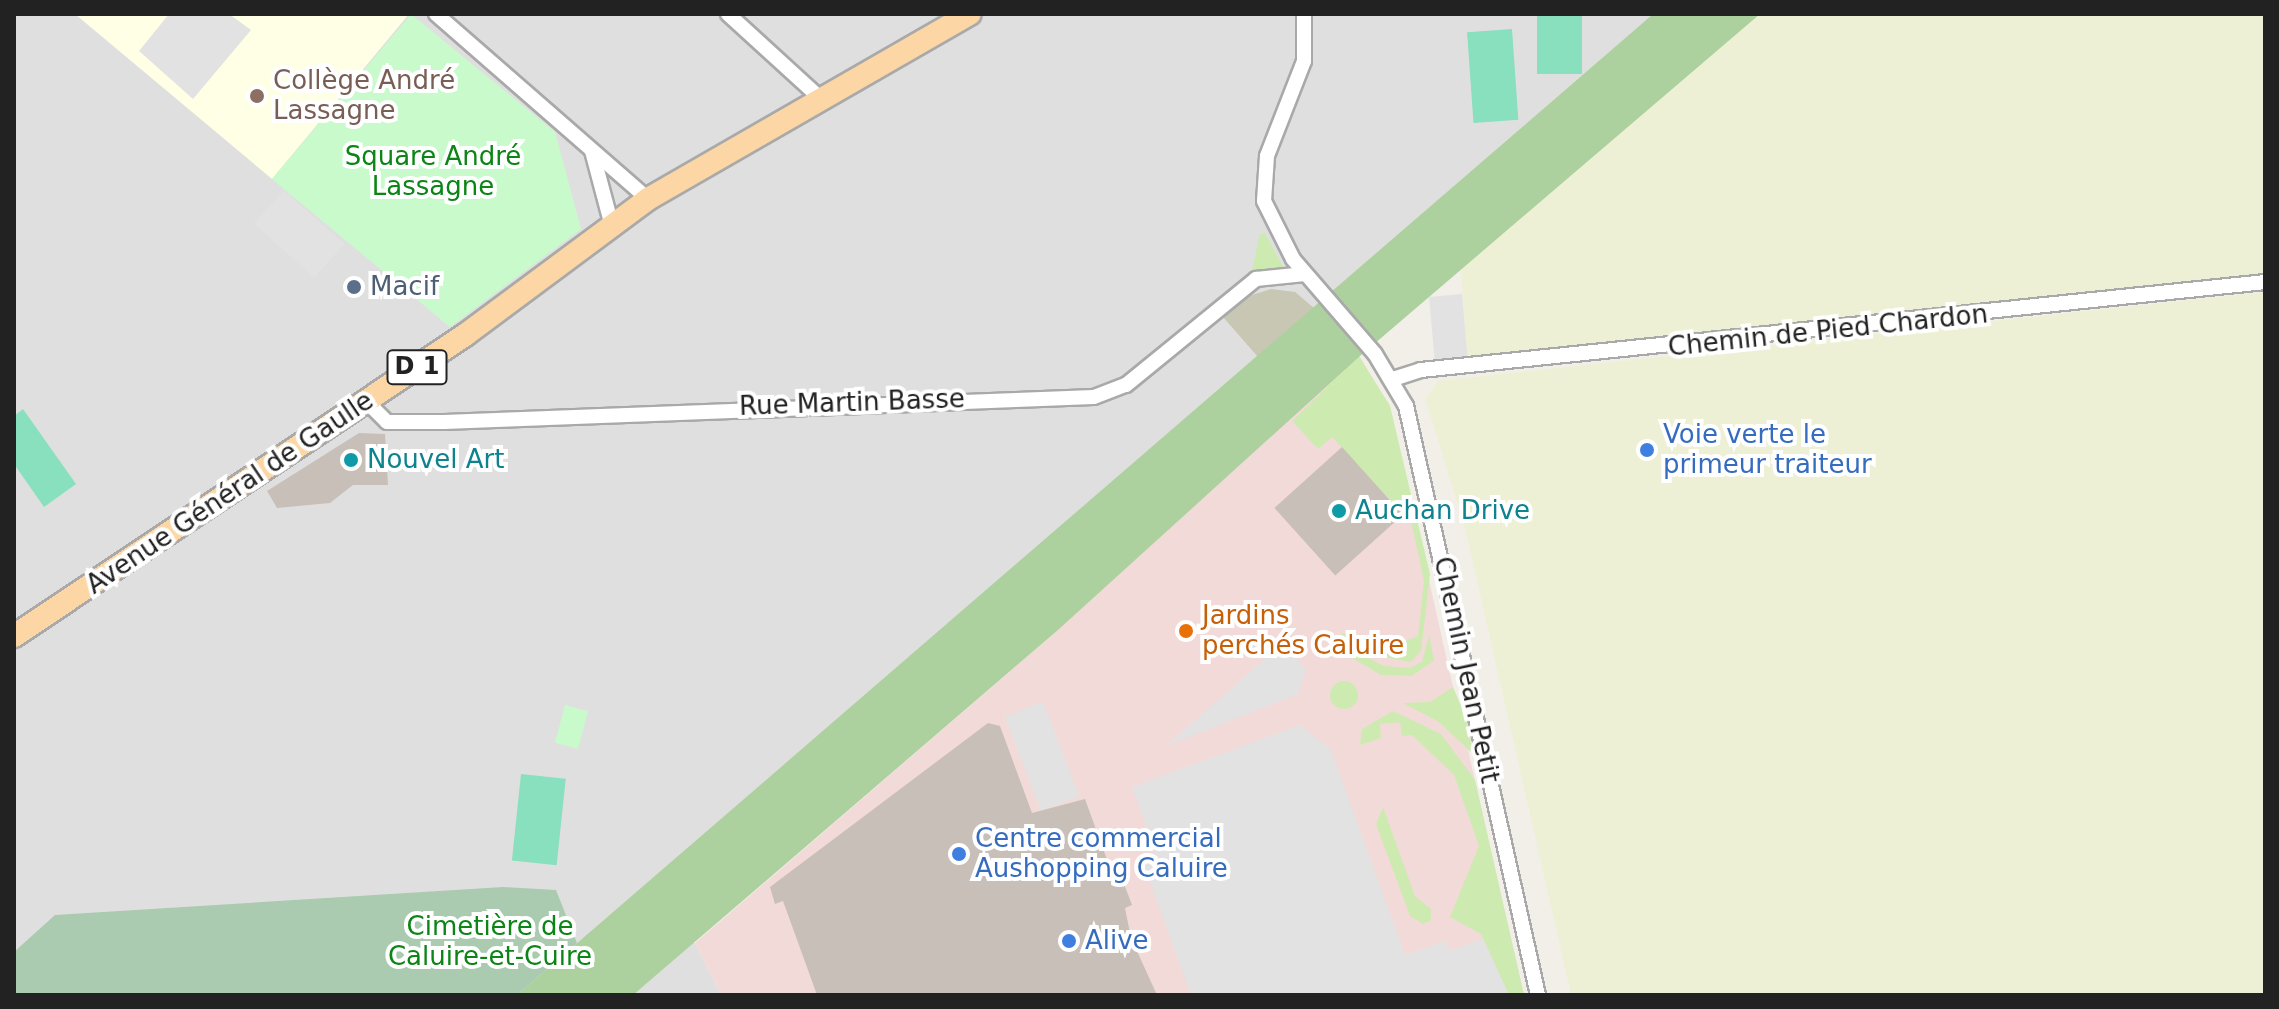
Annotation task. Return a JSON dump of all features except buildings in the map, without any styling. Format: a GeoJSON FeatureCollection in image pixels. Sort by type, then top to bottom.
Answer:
{"type":"FeatureCollection","features":[{"type":"Feature","properties":{"kind":"main road","name":"Avenue Général de Gaulle"},"geometry":{"type":"LineString","coordinates":[[14,636],[367,402],[648,199],[970,14]]}},
{"type":"Feature","properties":{"kind":"street"},"geometry":{"type":"LineString","coordinates":[[436,14],[648,199]]}},
{"type":"Feature","properties":{"kind":"street"},"geometry":{"type":"LineString","coordinates":[[728,14],[821,99]]}},
{"type":"Feature","properties":{"kind":"street","name":"Chemin Jean Petit"},"geometry":{"type":"LineString","coordinates":[[1304,14],[1304,61],[1267,156],[1263,189],[1276,232],[1305,274],[1375,354],[1393,379],[1406,406],[1538,995]]}},
{"type":"Feature","properties":{"kind":"street"},"geometry":{"type":"LineString","coordinates":[[592,151],[612,226]]}},
{"type":"Feature","properties":{"kind":"street","name":"Rue Martin Basse"},"geometry":{"type":"LineString","coordinates":[[367,402],[387,422],[444,422],[1094,397],[1126,385],[1256,279],[1305,274]]}},
{"type":"Feature","properties":{"kind":"street","name":"Chemin de Pied Chardon"},"geometry":{"type":"LineString","coordinates":[[1393,379],[1421,370],[2265,282]]}},
{"type":"Feature","properties":{"kind":"shaded area"},"geometry":{"type":"Polygon","coordinates":[[[14,14],[1653,14],[579,943],[695,943],[721,995],[14,995],[14,14]]]}},
{"type":"Feature","properties":{"kind":"shaded area","name":"Collège André Lassagne"},"geometry":{"type":"Polygon","coordinates":[[[75,14],[409,14],[272,179],[75,14]]]}},
{"type":"Feature","properties":{"kind":"shaded area"},"geometry":{"type":"Polygon","coordinates":[[[169,14],[229,14],[251,30],[193,99],[139,51],[169,14]]]}},
{"type":"Feature","properties":{"kind":"shaded area"},"geometry":{"type":"Polygon","coordinates":[[[1750,14],[2265,14],[2265,276],[1664,343],[1467,357],[1461,269],[1750,14]]]}},
{"type":"Feature","properties":{"kind":"shaded area"},"geometry":{"type":"Polygon","coordinates":[[[284,190],[344,244],[314,278],[254,223],[284,190]]]}},
{"type":"Feature","properties":{"kind":"shaded area"},"geometry":{"type":"Polygon","coordinates":[[[1271,289],[1295,292],[1314,308],[1258,357],[1223,317],[1252,295],[1271,289]]]}},
{"type":"Feature","properties":{"kind":"shaded area"},"geometry":{"type":"Polygon","coordinates":[[[2265,292],[2265,995],[1571,995],[1464,524],[1425,399],[1438,381],[2265,292]]]}},
{"type":"Feature","properties":{"kind":"shaded area"},"geometry":{"type":"Polygon","coordinates":[[[1462,294],[1467,357],[1435,360],[1429,297],[1462,294]]]}},
{"type":"Feature","properties":{"kind":"shaded area"},"geometry":{"type":"Polygon","coordinates":[[[1359,356],[1390,406],[1453,687],[1471,737],[1474,753],[1468,750],[1524,995],[721,995],[695,943],[1058,630],[1359,356]]]}},
{"type":"Feature","properties":{"kind":"shaded area"},"geometry":{"type":"Polygon","coordinates":[[[1283,643],[1306,669],[1298,694],[1166,746],[1283,643]]]}},
{"type":"Feature","properties":{"kind":"shaded area"},"geometry":{"type":"Polygon","coordinates":[[[1043,702],[1079,796],[1041,811],[1005,717],[1043,702]]]}},
{"type":"Feature","properties":{"kind":"shaded area"},"geometry":{"type":"Polygon","coordinates":[[[1300,725],[1331,750],[1405,955],[1446,941],[1450,951],[1483,939],[1509,995],[1191,995],[1141,857],[1156,852],[1132,787],[1300,725]]]}},
{"type":"Feature","properties":{"kind":"green space","name":"Square André Lassagne"},"geometry":{"type":"Polygon","coordinates":[[[411,14],[555,132],[581,229],[450,327],[272,179],[411,14]]]}},
{"type":"Feature","properties":{"kind":"green space"},"geometry":{"type":"Polygon","coordinates":[[[1537,14],[1582,14],[1582,74],[1537,74],[1537,14]]]}},
{"type":"Feature","properties":{"kind":"green space"},"geometry":{"type":"Polygon","coordinates":[[[1653,14],[1760,14],[1360,356],[1058,630],[633,995],[517,995],[1653,14]]]}},
{"type":"Feature","properties":{"kind":"green space"},"geometry":{"type":"Polygon","coordinates":[[[1512,29],[1518,120],[1473,123],[1467,32],[1512,29]]]}},
{"type":"Feature","properties":{"kind":"green space"},"geometry":{"type":"Polygon","coordinates":[[[1265,233],[1283,267],[1251,274],[1260,234],[1265,233]]]}},
{"type":"Feature","properties":{"kind":"green space"},"geometry":{"type":"Polygon","coordinates":[[[1359,356],[1390,406],[1430,574],[1421,651],[1411,662],[1371,655],[1340,634],[1354,633],[1377,652],[1418,636],[1424,581],[1409,511],[1403,514],[1332,437],[1318,449],[1292,421],[1359,356]]]}},
{"type":"Feature","properties":{"kind":"green space"},"geometry":{"type":"Polygon","coordinates":[[[23,409],[76,484],[44,507],[14,464],[14,416],[23,409]]]}},
{"type":"Feature","properties":{"kind":"green space"},"geometry":{"type":"Polygon","coordinates":[[[1429,635],[1434,661],[1411,676],[1381,675],[1337,649],[1345,646],[1384,666],[1409,668],[1422,662],[1429,635]]]}},
{"type":"Feature","properties":{"kind":"green space"},"geometry":{"type":"Polygon","coordinates":[[[1344,681],[1354,685],[1358,695],[1354,705],[1344,709],[1334,705],[1330,695],[1334,685],[1344,681]]]}},
{"type":"Feature","properties":{"kind":"green space"},"geometry":{"type":"Polygon","coordinates":[[[1453,687],[1467,720],[1473,754],[1439,722],[1403,703],[1430,702],[1453,687]]]}},
{"type":"Feature","properties":{"kind":"green space"},"geometry":{"type":"Polygon","coordinates":[[[565,705],[588,711],[578,749],[555,743],[565,705]]]}},
{"type":"Feature","properties":{"kind":"green space"},"geometry":{"type":"Polygon","coordinates":[[[1393,711],[1441,734],[1475,780],[1524,995],[1509,995],[1481,934],[1450,917],[1479,846],[1454,775],[1412,735],[1402,736],[1400,722],[1380,724],[1381,738],[1360,745],[1362,729],[1393,711]]]}},
{"type":"Feature","properties":{"kind":"green space"},"geometry":{"type":"Polygon","coordinates":[[[521,774],[566,779],[557,865],[512,861],[521,774]]]}},
{"type":"Feature","properties":{"kind":"green space"},"geometry":{"type":"Polygon","coordinates":[[[1383,807],[1415,896],[1431,909],[1431,920],[1423,924],[1410,916],[1376,824],[1383,807]]]}},
{"type":"Feature","properties":{"kind":"green space","name":"Cimetière de Caluire-et-Cuire"},"geometry":{"type":"Polygon","coordinates":[[[503,887],[556,890],[577,943],[517,995],[14,995],[14,952],[55,915],[503,887]]]}},
{"type":"Feature","properties":{"kind":"place","name":"Collège André Lassagne"},"geometry":{"type":"Point","coordinates":[257,96]}},
{"type":"Feature","properties":{"kind":"place","name":"Macif"},"geometry":{"type":"Point","coordinates":[354,287]}},
{"type":"Feature","properties":{"kind":"place","name":"Voie verte le primeur traiteur"},"geometry":{"type":"Point","coordinates":[1647,450]}},
{"type":"Feature","properties":{"kind":"place","name":"Nouvel Art"},"geometry":{"type":"Point","coordinates":[351,460]}},
{"type":"Feature","properties":{"kind":"place","name":"Auchan Drive"},"geometry":{"type":"Point","coordinates":[1339,511]}},
{"type":"Feature","properties":{"kind":"place","name":"Jardins perchés Caluire"},"geometry":{"type":"Point","coordinates":[1186,631]}},
{"type":"Feature","properties":{"kind":"place","name":"Centre commercial Aushopping Caluire"},"geometry":{"type":"Point","coordinates":[959,854]}},
{"type":"Feature","properties":{"kind":"place","name":"Alive"},"geometry":{"type":"Point","coordinates":[1069,941]}}]}
